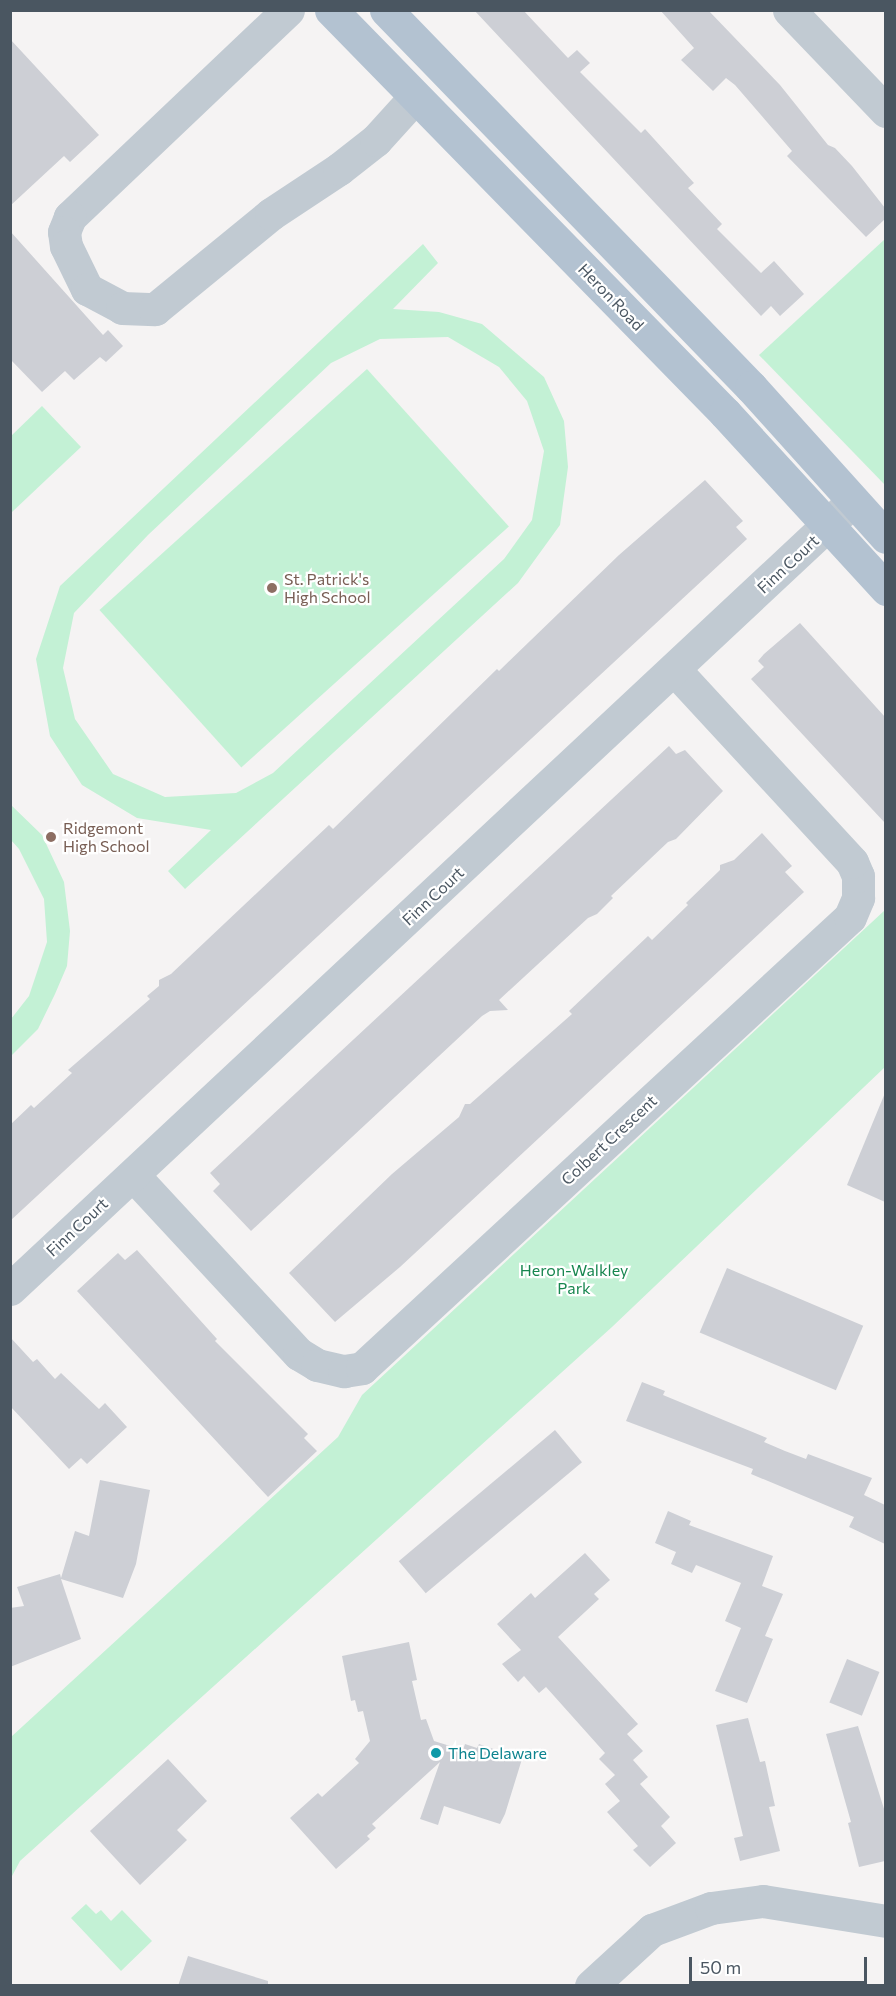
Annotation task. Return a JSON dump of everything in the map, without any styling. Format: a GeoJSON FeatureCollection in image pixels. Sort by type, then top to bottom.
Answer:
{"type":"FeatureCollection","features":[{"type":"Feature","properties":{"kind":"main road","name":"Heron Road"},"geometry":{"type":"LineString","coordinates":[[331,10],[725,413],[885,589]]}},
{"type":"Feature","properties":{"kind":"main road"},"geometry":{"type":"LineString","coordinates":[[386,10],[751,387],[885,537]]}},
{"type":"Feature","properties":{"kind":"street"},"geometry":{"type":"LineString","coordinates":[[288,10],[70,217],[64,232],[66,246],[87,289],[122,308],[155,309],[271,214],[339,170],[376,140],[415,97]]}},
{"type":"Feature","properties":{"kind":"street"},"geometry":{"type":"LineString","coordinates":[[789,10],[885,111]]}},
{"type":"Feature","properties":{"kind":"street","name":"Finn Court"},"geometry":{"type":"LineString","coordinates":[[10,1289],[675,670],[853,501]]}},
{"type":"Feature","properties":{"kind":"street","name":"Colbert Crescent"},"geometry":{"type":"LineString","coordinates":[[133,1174],[299,1354],[335,1369],[362,1368],[850,917],[858,898],[858,876],[852,862],[675,670]]}},
{"type":"Feature","properties":{"kind":"street"},"geometry":{"type":"LineString","coordinates":[[591,1986],[652,1930],[711,1908],[763,1901],[885,1921]]}},
{"type":"Feature","properties":{"kind":"green space"},"geometry":{"type":"Polygon","coordinates":[[[885,239],[885,485],[759,355],[885,239]]]}},
{"type":"Feature","properties":{"kind":"green space"},"geometry":{"type":"Polygon","coordinates":[[[423,244],[438,263],[393,309],[439,312],[482,324],[544,377],[564,421],[568,467],[560,525],[518,583],[185,889],[168,871],[211,830],[137,818],[82,785],[50,736],[36,659],[60,586],[423,244]],[[448,337],[380,339],[331,363],[148,535],[74,613],[63,668],[75,719],[113,774],[165,797],[236,793],[273,773],[504,559],[532,520],[544,451],[527,401],[499,367],[448,337]]]}},
{"type":"Feature","properties":{"kind":"green space"},"geometry":{"type":"Polygon","coordinates":[[[367,369],[509,527],[241,767],[99,610],[367,369]]]}},
{"type":"Feature","properties":{"kind":"green space"},"geometry":{"type":"Polygon","coordinates":[[[42,406],[81,447],[12,512],[11,436],[42,406]]]}},
{"type":"Feature","properties":{"kind":"green space"},"geometry":{"type":"Polygon","coordinates":[[[11,805],[42,835],[64,882],[70,931],[67,966],[55,994],[38,1029],[11,1056],[11,1019],[29,996],[47,942],[44,899],[19,849],[11,840],[11,805]]]}},
{"type":"Feature","properties":{"kind":"green space","name":"Heron-Walkley Park"},"geometry":{"type":"Polygon","coordinates":[[[885,910],[885,1067],[612,1327],[20,1861],[11,1878],[11,1737],[338,1437],[362,1395],[885,910]]]}},
{"type":"Feature","properties":{"kind":"green space"},"geometry":{"type":"Polygon","coordinates":[[[86,1904],[96,1914],[101,1910],[111,1921],[122,1910],[152,1941],[121,1971],[71,1918],[86,1904]]]}},
{"type":"Feature","properties":{"kind":"building"},"geometry":{"type":"Polygon","coordinates":[[[474,10],[523,10],[568,58],[577,50],[590,63],[580,72],[641,133],[645,129],[694,183],[688,188],[722,224],[717,229],[761,273],[774,261],[804,294],[780,316],[771,306],[761,316],[474,10]]]}},
{"type":"Feature","properties":{"kind":"building"},"geometry":{"type":"Polygon","coordinates":[[[660,10],[708,10],[780,85],[828,145],[835,148],[852,166],[885,208],[885,219],[866,237],[787,156],[792,151],[735,85],[726,78],[713,91],[681,60],[694,48],[660,10]]]}},
{"type":"Feature","properties":{"kind":"building"},"geometry":{"type":"Polygon","coordinates":[[[10,39],[99,135],[70,162],[64,156],[10,206],[10,39]]]}},
{"type":"Feature","properties":{"kind":"building"},"geometry":{"type":"Polygon","coordinates":[[[10,231],[103,335],[108,330],[123,346],[106,362],[100,357],[74,380],[65,371],[42,392],[10,359],[10,231]]]}},
{"type":"Feature","properties":{"kind":"building"},"geometry":{"type":"Polygon","coordinates":[[[705,480],[743,521],[736,527],[747,539],[10,1221],[10,1125],[31,1105],[34,1108],[72,1073],[68,1070],[150,999],[147,996],[159,986],[159,980],[171,974],[329,825],[333,829],[497,669],[499,671],[619,555],[705,480]]]}},
{"type":"Feature","properties":{"kind":"building"},"geometry":{"type":"Polygon","coordinates":[[[800,623],[885,717],[885,823],[751,679],[764,667],[758,661],[764,654],[800,623]]]}},
{"type":"Feature","properties":{"kind":"building"},"geometry":{"type":"Polygon","coordinates":[[[669,746],[676,754],[685,750],[723,791],[676,839],[668,842],[611,896],[613,898],[597,914],[588,918],[499,1000],[508,1010],[490,1011],[482,1016],[251,1231],[213,1191],[220,1184],[210,1173],[669,746]]]}},
{"type":"Feature","properties":{"kind":"building"},"geometry":{"type":"Polygon","coordinates":[[[762,833],[792,866],[785,872],[804,892],[400,1267],[335,1322],[289,1273],[392,1174],[459,1117],[465,1104],[470,1104],[572,1014],[569,1011],[648,936],[652,940],[720,870],[720,865],[734,860],[762,833]]]}},
{"type":"Feature","properties":{"kind":"building"},"geometry":{"type":"Polygon","coordinates":[[[885,1093],[885,1202],[847,1185],[885,1093]]]}},
{"type":"Feature","properties":{"kind":"building"},"geometry":{"type":"Polygon","coordinates":[[[137,1250],[217,1339],[215,1341],[308,1434],[304,1438],[317,1451],[268,1497],[77,1291],[118,1253],[125,1260],[137,1250]]]}},
{"type":"Feature","properties":{"kind":"building"},"geometry":{"type":"Polygon","coordinates":[[[727,1268],[863,1326],[836,1390],[700,1332],[727,1268]]]}},
{"type":"Feature","properties":{"kind":"building"},"geometry":{"type":"Polygon","coordinates":[[[10,1337],[33,1362],[37,1359],[55,1379],[61,1373],[99,1409],[105,1403],[127,1427],[87,1464],[81,1458],[69,1469],[10,1406],[10,1337]]]}},
{"type":"Feature","properties":{"kind":"building"},"geometry":{"type":"Polygon","coordinates":[[[642,1382],[665,1391],[663,1395],[767,1438],[764,1442],[785,1451],[806,1459],[808,1454],[872,1478],[864,1495],[885,1505],[885,1544],[849,1527],[854,1517],[751,1474],[753,1469],[626,1421],[642,1382]]]}},
{"type":"Feature","properties":{"kind":"building"},"geometry":{"type":"Polygon","coordinates":[[[555,1430],[582,1462],[426,1593],[399,1561],[555,1430]]]}},
{"type":"Feature","properties":{"kind":"building"},"geometry":{"type":"Polygon","coordinates":[[[100,1480],[150,1490],[136,1564],[123,1598],[61,1579],[81,1639],[10,1667],[10,1608],[24,1606],[17,1587],[60,1574],[61,1578],[75,1531],[89,1536],[100,1480]]]}},
{"type":"Feature","properties":{"kind":"building"},"geometry":{"type":"Polygon","coordinates":[[[668,1511],[691,1521],[689,1525],[773,1556],[762,1586],[783,1594],[765,1636],[773,1639],[747,1703],[715,1691],[741,1628],[725,1621],[741,1583],[696,1565],[692,1573],[671,1564],[676,1552],[655,1543],[668,1511]]]}},
{"type":"Feature","properties":{"kind":"building"},"geometry":{"type":"Polygon","coordinates":[[[585,1553],[610,1580],[594,1594],[599,1599],[558,1637],[638,1724],[627,1734],[643,1751],[633,1760],[648,1777],[640,1784],[670,1817],[661,1826],[676,1843],[650,1867],[633,1850],[638,1846],[607,1812],[620,1801],[605,1784],[615,1775],[599,1759],[605,1753],[546,1687],[539,1693],[524,1676],[518,1682],[502,1664],[521,1650],[497,1624],[531,1593],[535,1598],[585,1553]]]}},
{"type":"Feature","properties":{"kind":"building","name":"The Delaware"},"geometry":{"type":"Polygon","coordinates":[[[409,1642],[417,1680],[412,1681],[421,1720],[426,1719],[434,1741],[463,1750],[465,1744],[477,1748],[479,1744],[522,1759],[505,1814],[500,1824],[444,1806],[438,1825],[420,1819],[440,1762],[372,1824],[376,1828],[367,1836],[370,1839],[336,1869],[290,1818],[318,1793],[322,1797],[359,1763],[355,1759],[370,1741],[363,1711],[358,1712],[355,1700],[351,1701],[342,1656],[409,1642]]]}},
{"type":"Feature","properties":{"kind":"building"},"geometry":{"type":"Polygon","coordinates":[[[847,1659],[879,1672],[862,1716],[829,1703],[847,1659]]]}},
{"type":"Feature","properties":{"kind":"building"},"geometry":{"type":"Polygon","coordinates":[[[748,1718],[760,1762],[765,1761],[775,1806],[769,1807],[780,1851],[740,1861],[734,1838],[743,1836],[716,1725],[748,1718]]]}},
{"type":"Feature","properties":{"kind":"building"},"geometry":{"type":"Polygon","coordinates":[[[858,1726],[885,1812],[885,1861],[859,1867],[848,1823],[851,1822],[826,1734],[858,1726]]]}},
{"type":"Feature","properties":{"kind":"building"},"geometry":{"type":"Polygon","coordinates":[[[168,1759],[207,1801],[177,1830],[187,1840],[140,1885],[90,1831],[168,1759]]]}},
{"type":"Feature","properties":{"kind":"building"},"geometry":{"type":"Polygon","coordinates":[[[188,1956],[268,1981],[268,1986],[178,1986],[188,1956]]]}},
{"type":"Feature","properties":{"kind":"place","name":"St. Patrick's High School"},"geometry":{"type":"Point","coordinates":[272,588]}},
{"type":"Feature","properties":{"kind":"place","name":"Ridgemont High School"},"geometry":{"type":"Point","coordinates":[51,837]}},
{"type":"Feature","properties":{"kind":"place","name":"The Delaware"},"geometry":{"type":"Point","coordinates":[436,1753]}}]}
